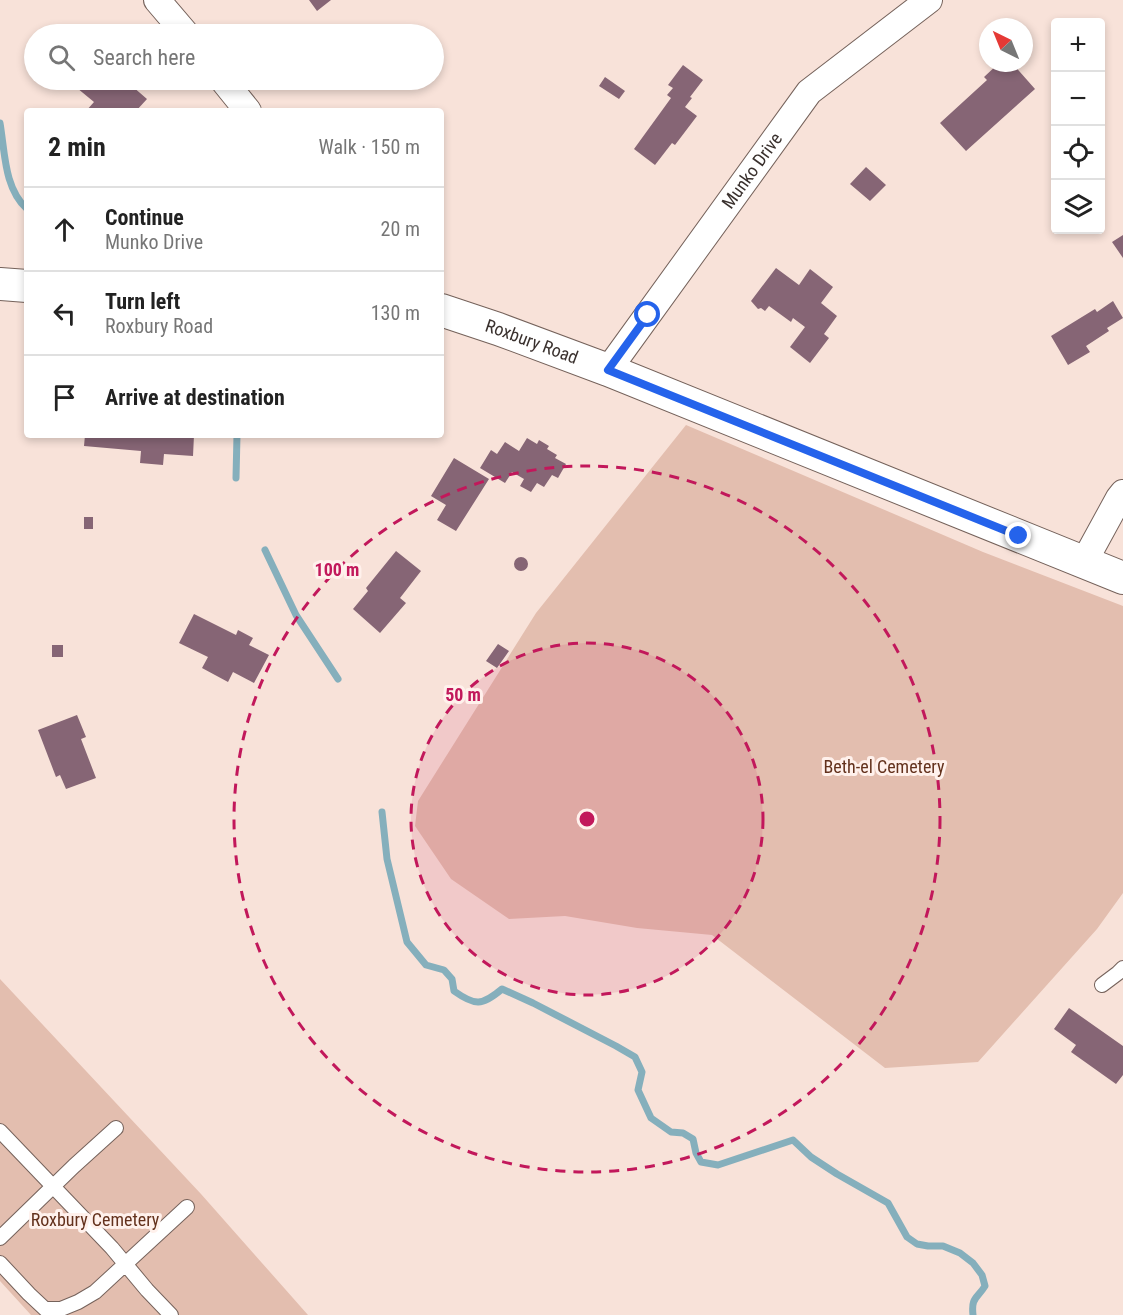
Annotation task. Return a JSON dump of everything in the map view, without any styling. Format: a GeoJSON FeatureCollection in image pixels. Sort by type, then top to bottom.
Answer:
{"type":"FeatureCollection","features":[{"type":"Feature","properties":{"kind":"street"},"geometry":{"type":"LineString","coordinates":[[157,0],[177,24]]}},
{"type":"Feature","properties":{"kind":"street","name":"Munko Drive"},"geometry":{"type":"LineString","coordinates":[[608,370],[809,92],[928,0]]}},
{"type":"Feature","properties":{"kind":"street"},"geometry":{"type":"LineString","coordinates":[[231,90],[246,108]]}},
{"type":"Feature","properties":{"kind":"street"},"geometry":{"type":"LineString","coordinates":[[0,284],[24,286]]}},
{"type":"Feature","properties":{"kind":"street","name":"Roxbury Road"},"geometry":{"type":"LineString","coordinates":[[444,311],[608,370],[1123,578]]}},
{"type":"Feature","properties":{"kind":"street"},"geometry":{"type":"LineString","coordinates":[[1084,562],[1123,493]]}},
{"type":"Feature","properties":{"kind":"lane"},"geometry":{"type":"LineString","coordinates":[[1102,985],[1123,968]]}},
{"type":"Feature","properties":{"kind":"lane"},"geometry":{"type":"LineString","coordinates":[[0,1238],[116,1128]]}},
{"type":"Feature","properties":{"kind":"lane"},"geometry":{"type":"LineString","coordinates":[[0,1131],[112,1248],[171,1315]]}},
{"type":"Feature","properties":{"kind":"lane"},"geometry":{"type":"LineString","coordinates":[[0,1263],[45,1309],[61,1309],[95,1292],[187,1207]]}},
{"type":"Feature","properties":{"kind":"green space","name":"Beth-el Cemetery"},"geometry":{"type":"Polygon","coordinates":[[[686,425],[983,552],[1123,606],[1123,893],[1097,929],[978,1062],[885,1068],[712,935],[637,928],[565,916],[509,919],[451,879],[415,826],[418,801],[536,613],[686,425]]]}},
{"type":"Feature","properties":{"kind":"green space","name":"Roxbury Cemetery"},"geometry":{"type":"Polygon","coordinates":[[[0,979],[201,1194],[308,1315],[31,1315],[0,1281],[0,979]]]}},
{"type":"Feature","properties":{"kind":"building"},"geometry":{"type":"Polygon","coordinates":[[[309,0],[331,0],[317,11],[309,0]]]}},
{"type":"Feature","properties":{"kind":"building"},"geometry":{"type":"Polygon","coordinates":[[[683,65],[703,80],[685,107],[697,116],[675,145],[672,143],[655,165],[634,149],[671,98],[667,95],[673,88],[668,85],[683,65]]]}},
{"type":"Feature","properties":{"kind":"building"},"geometry":{"type":"Polygon","coordinates":[[[989,72],[1020,72],[1035,89],[966,151],[940,123],[987,80],[984,77],[989,72]]]}},
{"type":"Feature","properties":{"kind":"building"},"geometry":{"type":"Polygon","coordinates":[[[605,77],[625,91],[619,99],[599,86],[605,77]]]}},
{"type":"Feature","properties":{"kind":"building"},"geometry":{"type":"Polygon","coordinates":[[[79,90],[137,90],[147,99],[139,108],[89,108],[94,102],[79,90]]]}},
{"type":"Feature","properties":{"kind":"building"},"geometry":{"type":"Polygon","coordinates":[[[866,167],[886,185],[870,201],[850,184],[866,167]]]}},
{"type":"Feature","properties":{"kind":"building"},"geometry":{"type":"Polygon","coordinates":[[[1123,235],[1123,258],[1112,242],[1123,235]]]}},
{"type":"Feature","properties":{"kind":"building"},"geometry":{"type":"Polygon","coordinates":[[[776,268],[799,285],[810,269],[833,287],[821,303],[837,316],[824,334],[829,338],[810,363],[790,347],[805,327],[793,318],[791,322],[769,306],[765,311],[758,309],[751,301],[776,268]]]}},
{"type":"Feature","properties":{"kind":"building"},"geometry":{"type":"Polygon","coordinates":[[[1113,301],[1123,318],[1107,328],[1109,331],[1086,346],[1090,352],[1068,365],[1051,336],[1095,309],[1097,312],[1113,301]]]}},
{"type":"Feature","properties":{"kind":"building"},"geometry":{"type":"Polygon","coordinates":[[[85,438],[194,438],[193,456],[164,454],[163,465],[140,463],[141,451],[84,446],[85,438]]]}},
{"type":"Feature","properties":{"kind":"building"},"geometry":{"type":"Polygon","coordinates":[[[527,438],[537,444],[539,440],[549,446],[547,449],[557,455],[555,458],[566,464],[558,478],[552,475],[544,487],[537,483],[531,492],[520,486],[524,479],[512,472],[505,483],[480,468],[491,450],[497,454],[505,442],[519,451],[527,438]]]}},
{"type":"Feature","properties":{"kind":"building"},"geometry":{"type":"Polygon","coordinates":[[[454,458],[489,479],[456,531],[437,520],[446,505],[431,496],[454,458]]]}},
{"type":"Feature","properties":{"kind":"building"},"geometry":{"type":"Polygon","coordinates":[[[84,517],[93,517],[93,529],[84,529],[84,517]]]}},
{"type":"Feature","properties":{"kind":"building"},"geometry":{"type":"Polygon","coordinates":[[[396,551],[421,571],[400,598],[406,603],[380,633],[353,609],[368,591],[366,588],[396,551]]]}},
{"type":"Feature","properties":{"kind":"building"},"geometry":{"type":"Polygon","coordinates":[[[521,557],[526,559],[528,564],[526,569],[521,571],[516,569],[514,564],[516,559],[521,557]]]}},
{"type":"Feature","properties":{"kind":"building"},"geometry":{"type":"Polygon","coordinates":[[[194,614],[236,635],[238,630],[253,638],[249,645],[269,655],[254,683],[233,672],[228,682],[202,668],[208,657],[179,643],[194,614]]]}},
{"type":"Feature","properties":{"kind":"building"},"geometry":{"type":"Polygon","coordinates":[[[498,644],[509,651],[497,668],[486,661],[498,644]]]}},
{"type":"Feature","properties":{"kind":"building"},"geometry":{"type":"Polygon","coordinates":[[[52,645],[63,645],[63,657],[52,657],[52,645]]]}},
{"type":"Feature","properties":{"kind":"building"},"geometry":{"type":"Polygon","coordinates":[[[77,715],[86,737],[81,739],[96,778],[66,789],[60,775],[56,777],[38,730],[77,715]]]}},
{"type":"Feature","properties":{"kind":"building"},"geometry":{"type":"Polygon","coordinates":[[[1069,1008],[1123,1046],[1123,1075],[1116,1084],[1071,1052],[1076,1045],[1054,1029],[1069,1008]]]}},
{"type":"Feature","properties":{"kind":"waterway"},"geometry":{"type":"LineString","coordinates":[[0,123],[10,180],[24,206]]}},
{"type":"Feature","properties":{"kind":"waterway"},"geometry":{"type":"LineString","coordinates":[[236,478],[237,438]]}},
{"type":"Feature","properties":{"kind":"waterway"},"geometry":{"type":"LineString","coordinates":[[265,550],[296,615],[338,679]]}},
{"type":"Feature","properties":{"kind":"waterway"},"geometry":{"type":"LineString","coordinates":[[382,812],[387,859],[407,942],[426,965],[444,970],[452,979],[454,991],[478,1002],[489,999],[502,989],[635,1057],[642,1072],[638,1090],[651,1118],[671,1132],[683,1133],[693,1139],[701,1162],[718,1165],[793,1140],[811,1157],[888,1203],[907,1237],[917,1244],[943,1246],[960,1253],[973,1263],[982,1275],[985,1286],[974,1301],[973,1315]]}},
{"type":"Feature","properties":{"kind":"route"},"geometry":{"type":"LineString","coordinates":[[648,315],[608,370],[1019,536]]}}]}
